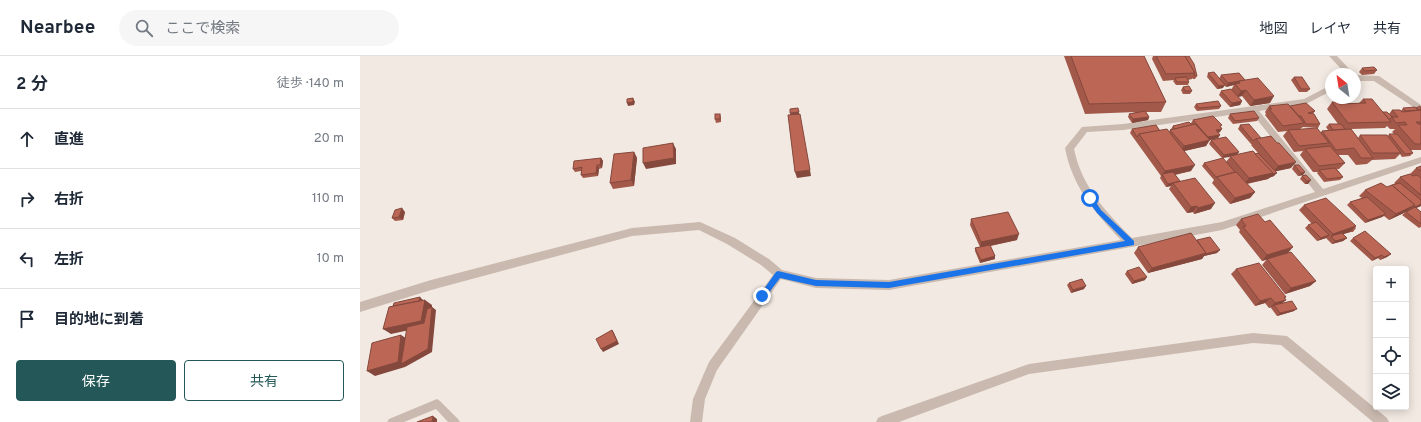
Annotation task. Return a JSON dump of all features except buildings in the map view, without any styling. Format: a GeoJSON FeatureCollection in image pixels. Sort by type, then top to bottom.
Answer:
{"type":"FeatureCollection","features":[{"type":"Feature","properties":{"kind":"street"},"geometry":{"type":"LineString","coordinates":[[1333,56],[1344,68]]}},
{"type":"Feature","properties":{"kind":"street"},"geometry":{"type":"LineString","coordinates":[[1361,78],[1376,78],[1421,109]]}},
{"type":"Feature","properties":{"kind":"street"},"geometry":{"type":"LineString","coordinates":[[1131,243],[1099,211],[1090,198],[1074,168],[1069,148],[1084,129],[1123,127],[1306,101],[1325,91]]}},
{"type":"Feature","properties":{"kind":"street"},"geometry":{"type":"LineString","coordinates":[[1253,109],[1321,193]]}},
{"type":"Feature","properties":{"kind":"street"},"geometry":{"type":"LineString","coordinates":[[360,307],[431,285],[632,232],[700,226],[731,241],[765,262],[778,274],[816,283],[889,285],[1222,226],[1421,160]]}},
{"type":"Feature","properties":{"kind":"street"},"geometry":{"type":"LineString","coordinates":[[696,422],[699,399],[713,366],[778,274]]}},
{"type":"Feature","properties":{"kind":"street"},"geometry":{"type":"LineString","coordinates":[[882,422],[1029,369],[1252,338],[1283,340],[1383,422]]}},
{"type":"Feature","properties":{"kind":"lane"},"geometry":{"type":"LineString","coordinates":[[392,422],[437,404],[455,422]]}},
{"type":"Feature","properties":{"kind":"route"},"geometry":{"type":"LineString","coordinates":[[762,296],[778,274],[816,283],[889,285],[1131,243],[1099,211],[1090,198]]}}]}
